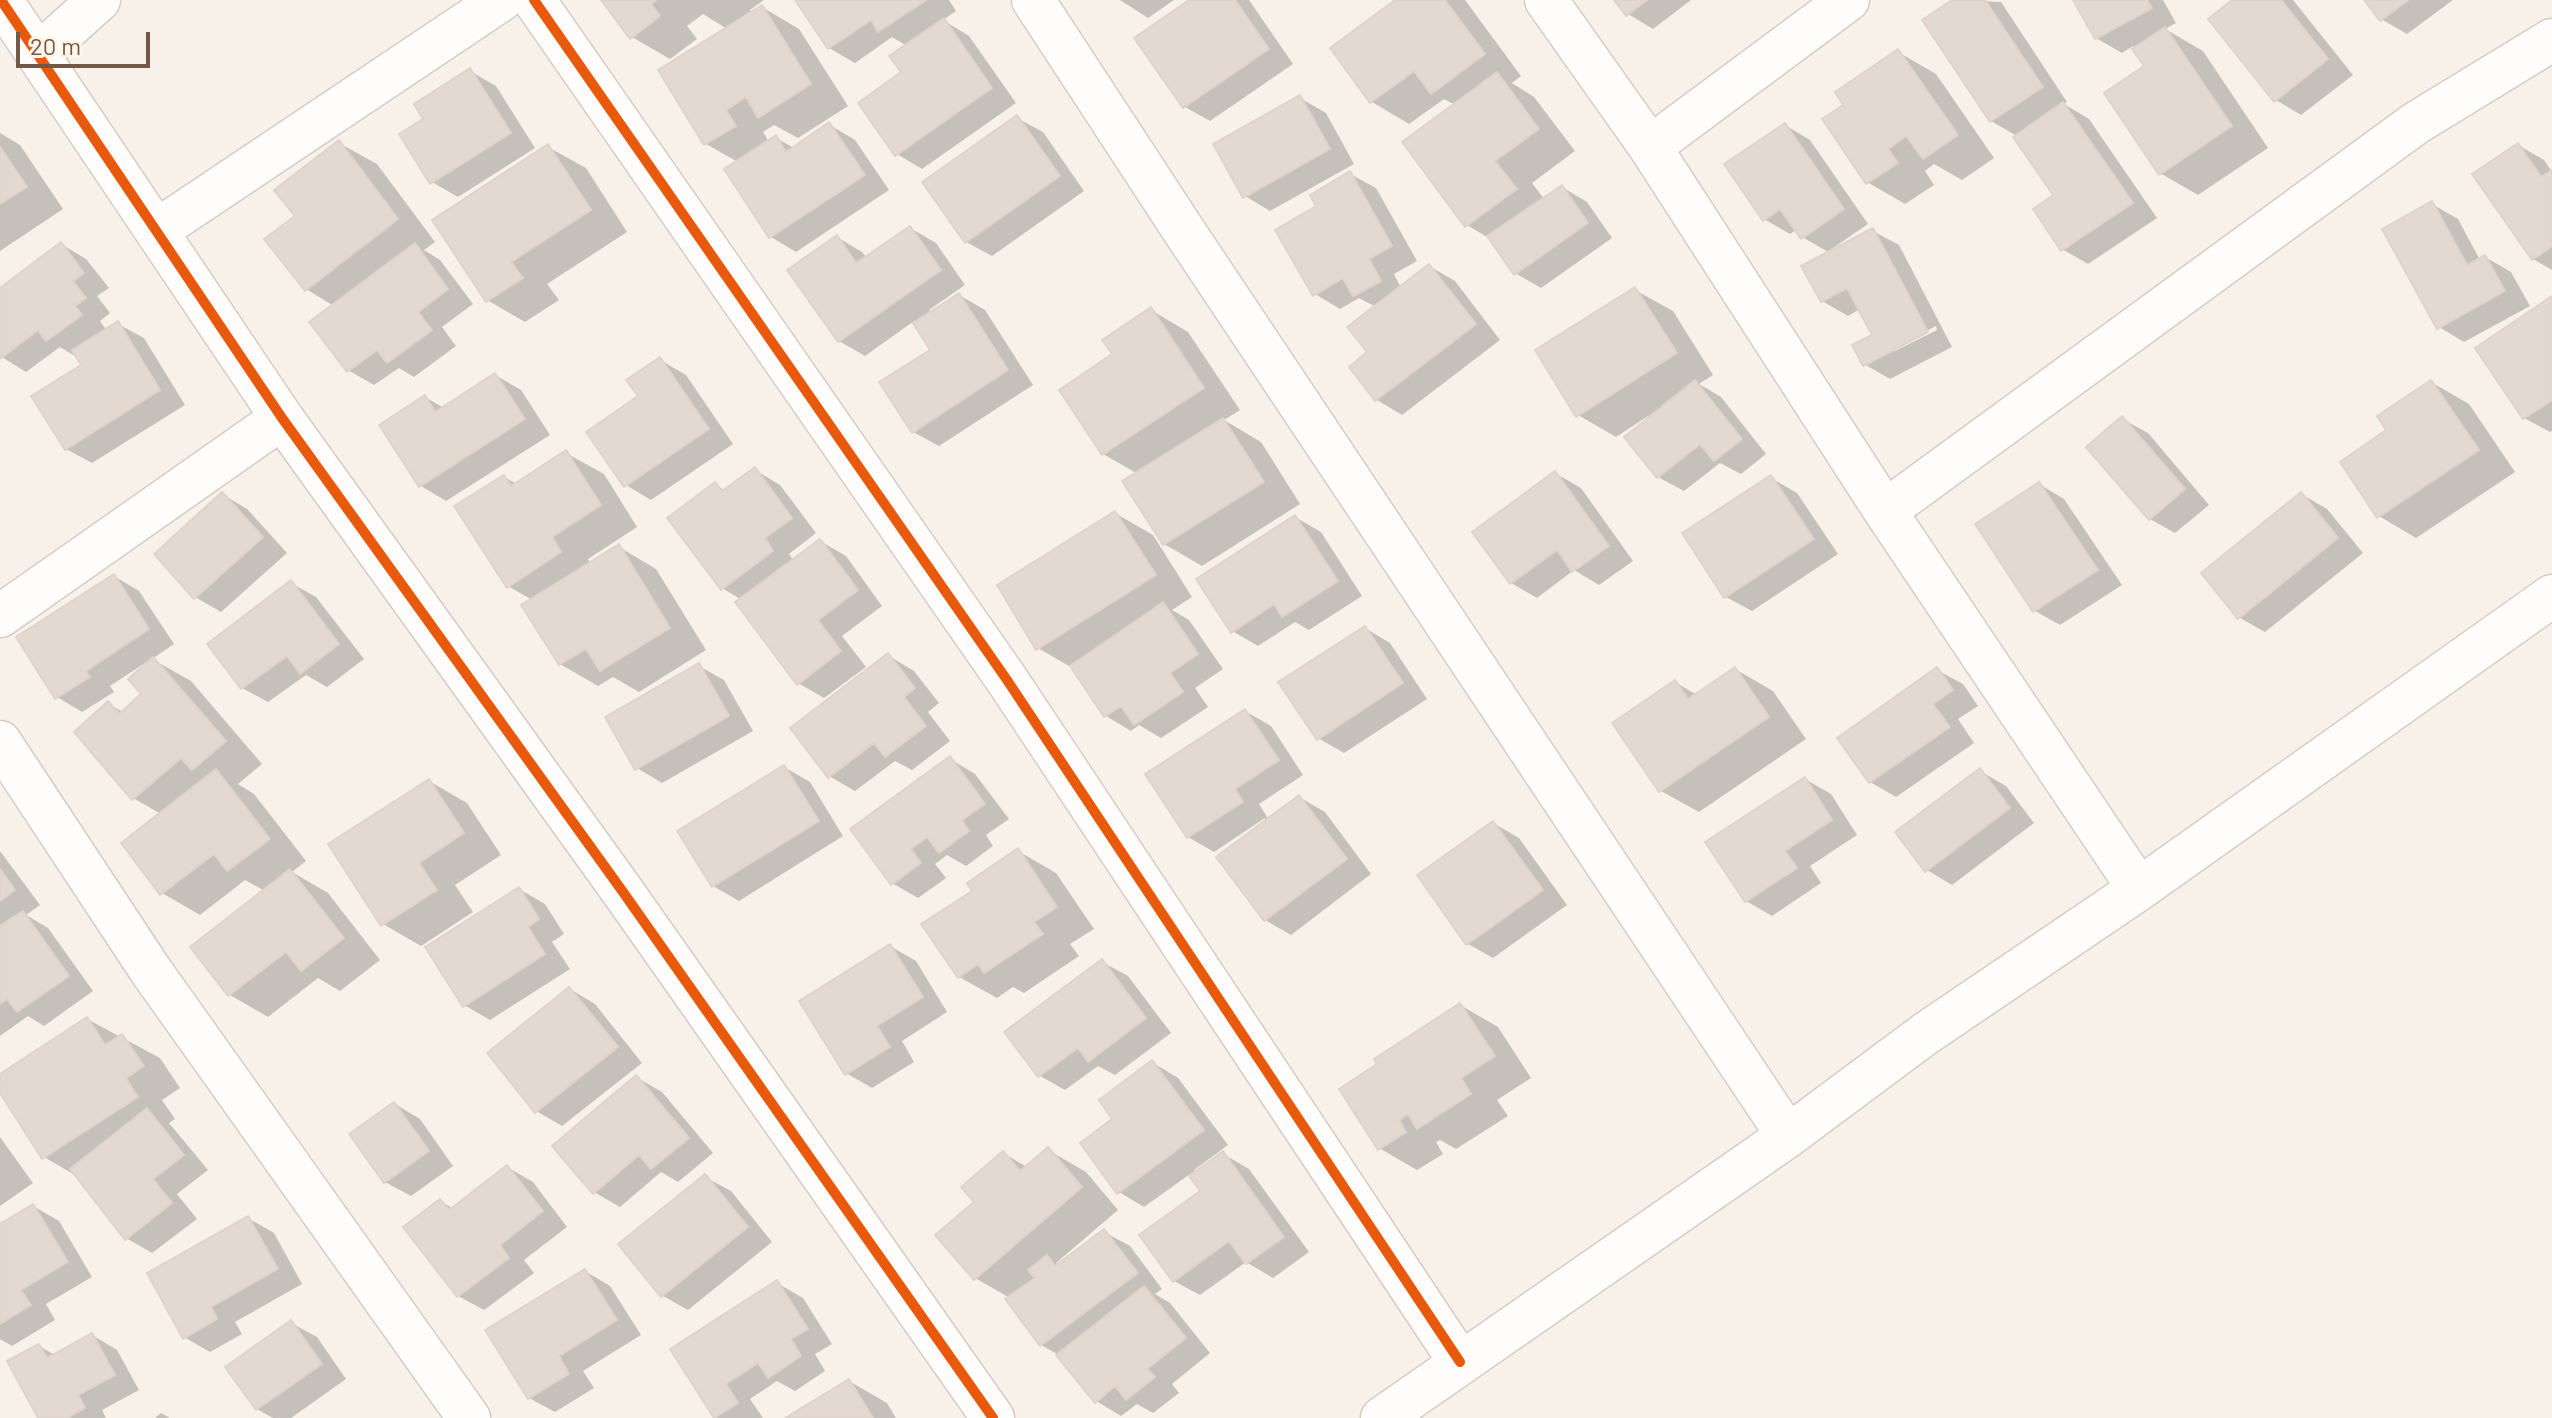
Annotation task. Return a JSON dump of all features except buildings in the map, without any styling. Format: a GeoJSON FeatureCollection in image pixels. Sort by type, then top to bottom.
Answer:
{"type":"FeatureCollection","features":[{"type":"Feature","properties":{"kind":"street"},"geometry":{"type":"LineString","coordinates":[[1,0],[282,418],[623,892],[993,1418]]}},
{"type":"Feature","properties":{"kind":"street"},"geometry":{"type":"LineString","coordinates":[[38,55],[99,0]]}},
{"type":"Feature","properties":{"kind":"street"},"geometry":{"type":"LineString","coordinates":[[156,231],[501,0]]}},
{"type":"Feature","properties":{"kind":"street"},"geometry":{"type":"LineString","coordinates":[[534,0],[1007,680],[1460,1362]]}},
{"type":"Feature","properties":{"kind":"street"},"geometry":{"type":"LineString","coordinates":[[1033,0],[1788,1136]]}},
{"type":"Feature","properties":{"kind":"street"},"geometry":{"type":"LineString","coordinates":[[1546,0],[1650,147],[1885,511],[2139,889]]}},
{"type":"Feature","properties":{"kind":"street"},"geometry":{"type":"LineString","coordinates":[[1650,147],[1848,0]]}},
{"type":"Feature","properties":{"kind":"street"},"geometry":{"type":"LineString","coordinates":[[1885,511],[2416,123],[2552,40]]}},
{"type":"Feature","properties":{"kind":"street"},"geometry":{"type":"LineString","coordinates":[[0,616],[282,418]]}},
{"type":"Feature","properties":{"kind":"street"},"geometry":{"type":"LineString","coordinates":[[1382,1418],[1788,1136],[1925,1034],[2139,889],[2552,596]]}},
{"type":"Feature","properties":{"kind":"street"},"geometry":{"type":"LineString","coordinates":[[0,742],[151,971],[469,1418]]}},
{"type":"Feature","properties":{"kind":"cycle path"},"geometry":{"type":"LineString","coordinates":[[1,0],[282,418],[623,892],[993,1418]]}},
{"type":"Feature","properties":{"kind":"cycle path"},"geometry":{"type":"LineString","coordinates":[[534,0],[1007,680],[1460,1362]]}}]}
